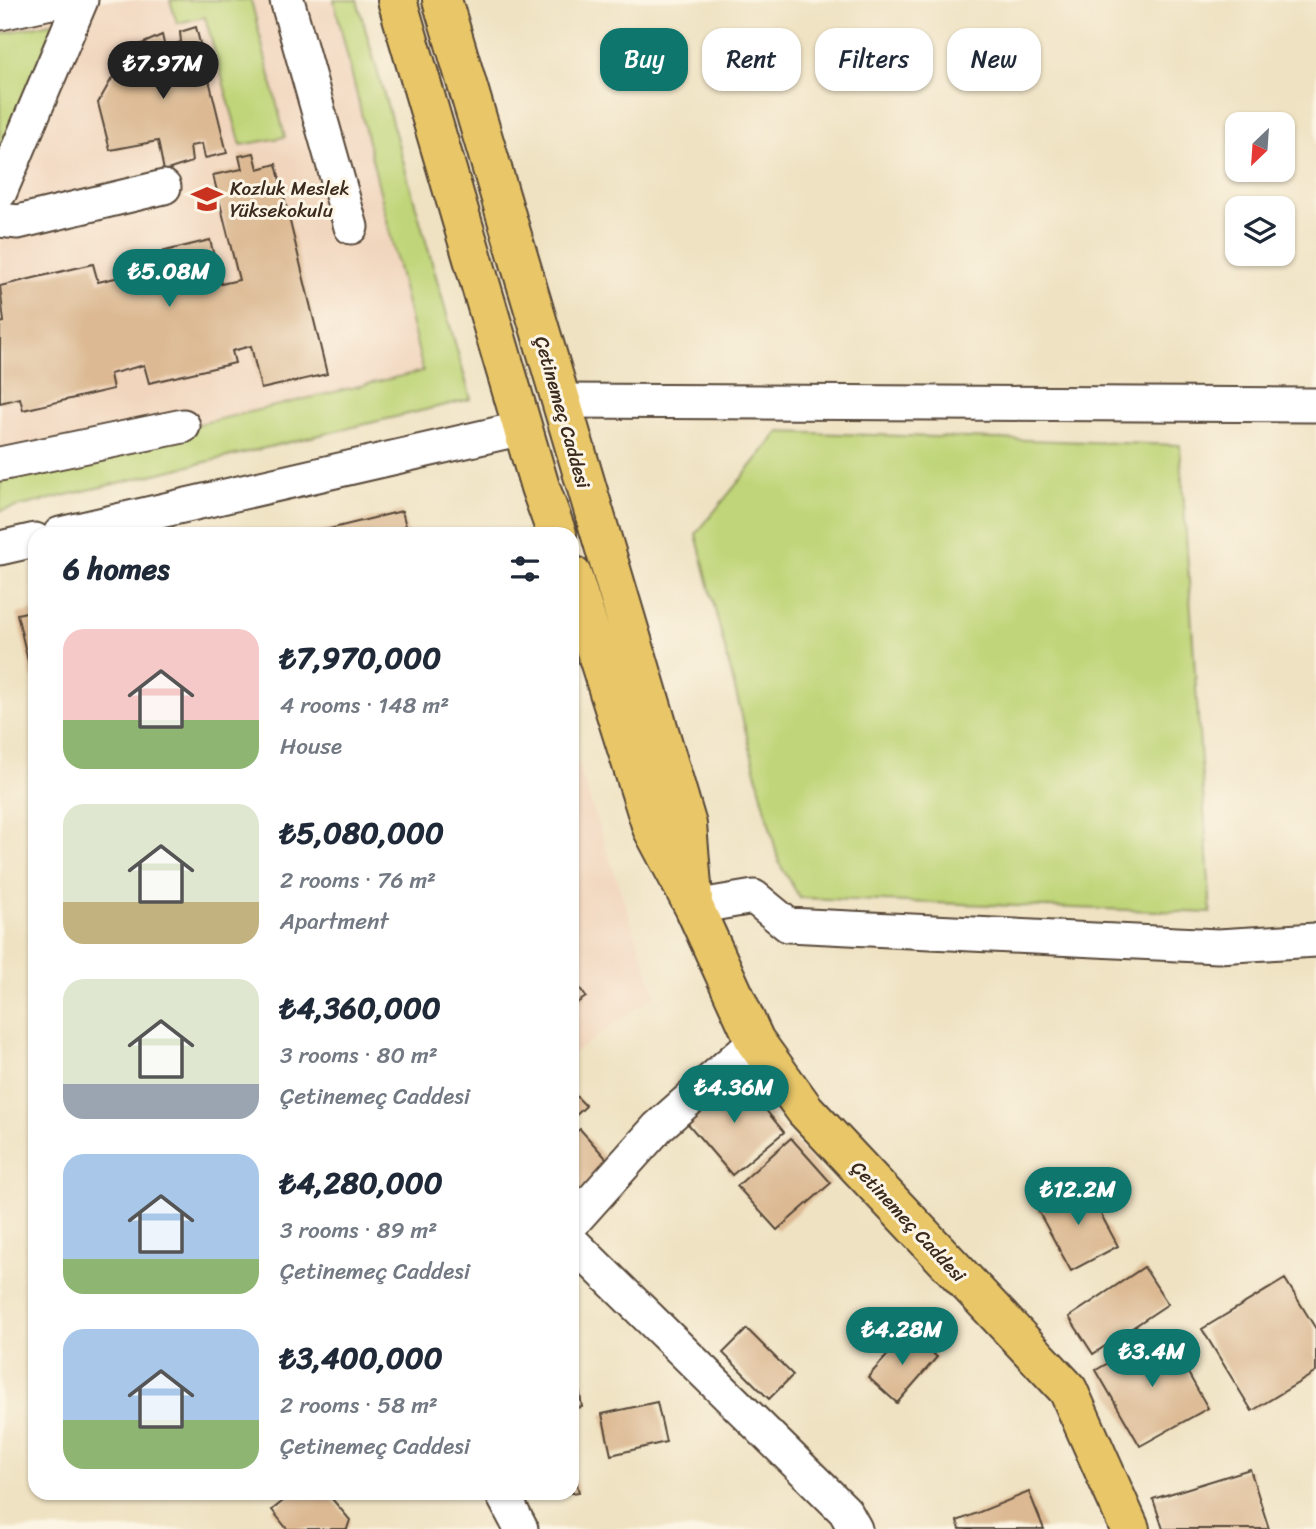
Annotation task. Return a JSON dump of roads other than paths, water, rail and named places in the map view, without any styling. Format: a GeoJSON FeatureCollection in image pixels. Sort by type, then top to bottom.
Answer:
{"type":"FeatureCollection","features":[{"type":"Feature","properties":{"kind":"main road"},"geometry":{"type":"LineString","coordinates":[[397,0],[555,527]]}},
{"type":"Feature","properties":{"kind":"main road","name":"Çetinemeç Caddesi"},"geometry":{"type":"LineString","coordinates":[[442,0],[687,825],[694,907]]}},
{"type":"Feature","properties":{"kind":"main road","name":"Çetinemeç Caddesi"},"geometry":{"type":"LineString","coordinates":[[579,597],[652,828],[694,907],[755,1041],[805,1110],[1068,1390],[1130,1529]]}},
{"type":"Feature","properties":{"kind":"street"},"geometry":{"type":"LineString","coordinates":[[0,13],[60,0]]}},
{"type":"Feature","properties":{"kind":"street"},"geometry":{"type":"LineString","coordinates":[[0,192],[81,0]]}},
{"type":"Feature","properties":{"kind":"street"},"geometry":{"type":"LineString","coordinates":[[287,0],[351,228]]}},
{"type":"Feature","properties":{"kind":"street"},"geometry":{"type":"LineString","coordinates":[[0,220],[18,222],[164,187]]}},
{"type":"Feature","properties":{"kind":"street"},"geometry":{"type":"LineString","coordinates":[[560,401],[1316,405]]}},
{"type":"Feature","properties":{"kind":"street"},"geometry":{"type":"LineString","coordinates":[[0,464],[183,426]]}},
{"type":"Feature","properties":{"kind":"street"},"geometry":{"type":"LineString","coordinates":[[91,527],[523,428]]}},
{"type":"Feature","properties":{"kind":"street"},"geometry":{"type":"LineString","coordinates":[[0,548],[28,542]]}},
{"type":"Feature","properties":{"kind":"street"},"geometry":{"type":"LineString","coordinates":[[694,907],[754,897],[788,925],[1218,946],[1316,940]]}},
{"type":"Feature","properties":{"kind":"street"},"geometry":{"type":"LineString","coordinates":[[579,1215],[658,1126],[755,1041]]}},
{"type":"Feature","properties":{"kind":"street"},"geometry":{"type":"LineString","coordinates":[[579,1249],[845,1511],[855,1529]]}},
{"type":"Feature","properties":{"kind":"street"},"geometry":{"type":"LineString","coordinates":[[505,1500],[518,1528]]}},
{"type":"Feature","properties":{"kind":"place","name":"Kozluk Meslek Yüksekokulu"},"geometry":{"type":"Point","coordinates":[207,199]}}]}
